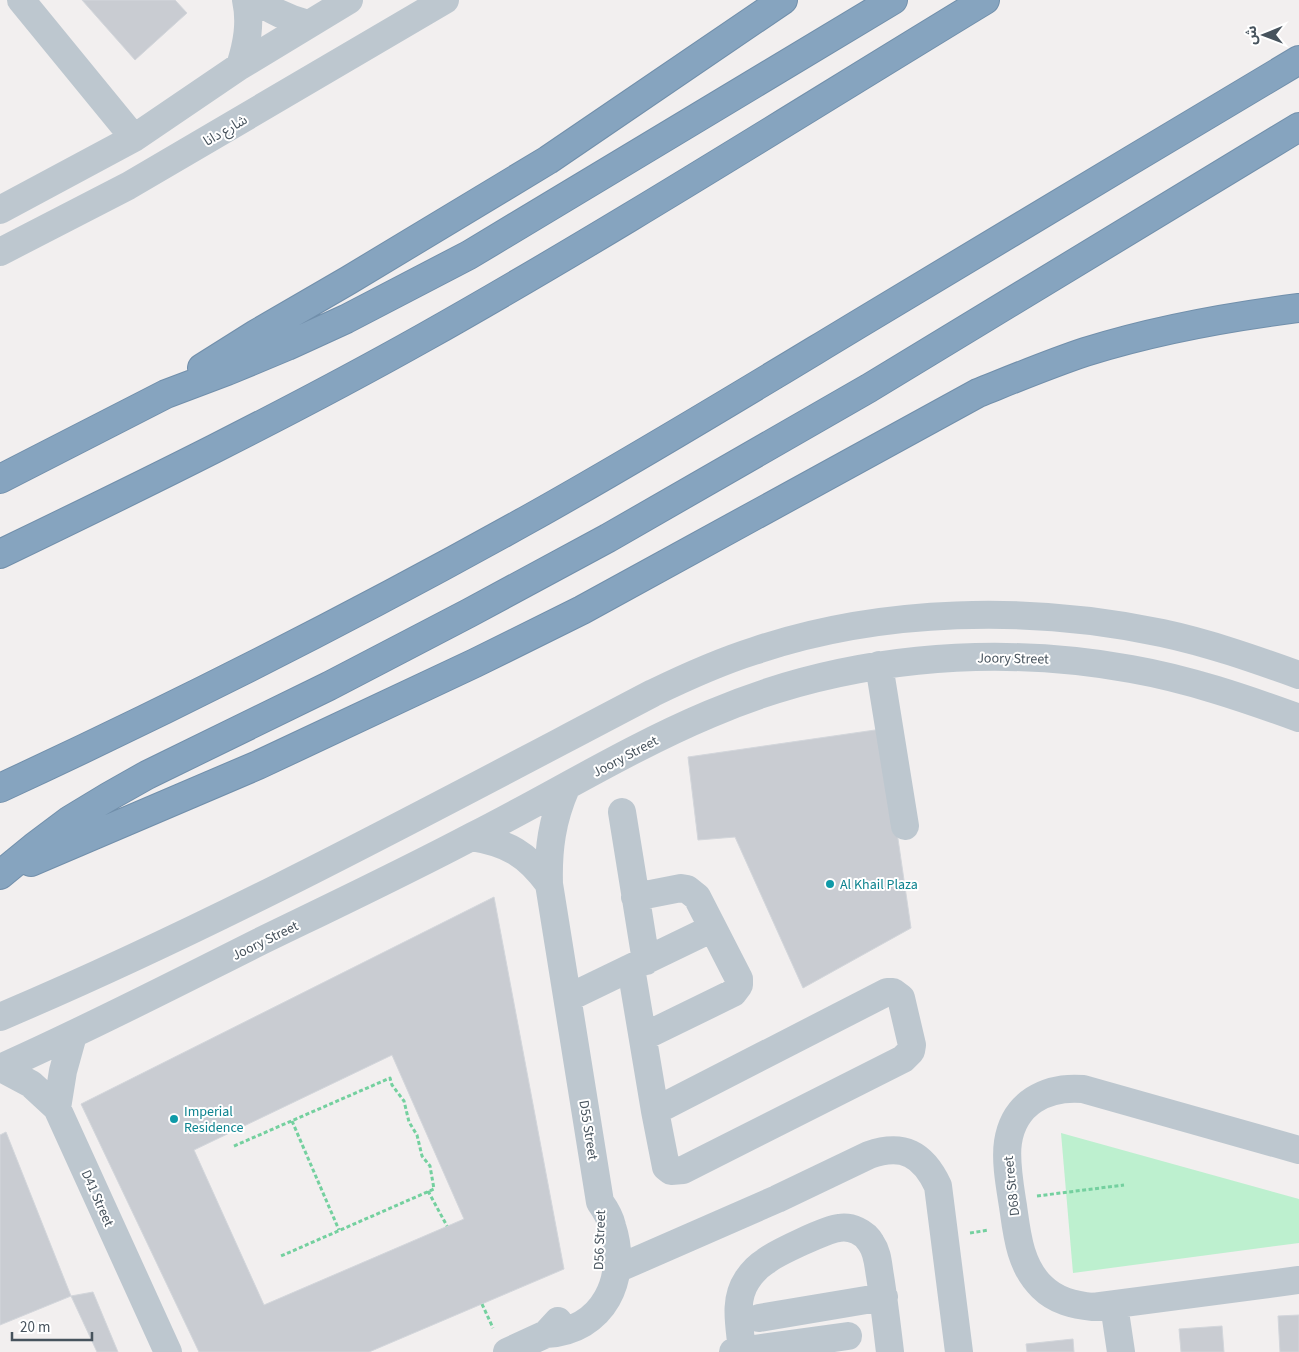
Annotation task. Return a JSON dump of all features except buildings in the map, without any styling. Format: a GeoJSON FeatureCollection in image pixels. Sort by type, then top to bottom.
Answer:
{"type":"FeatureCollection","features":[{"type":"Feature","properties":{"kind":"highway"},"geometry":{"type":"LineString","coordinates":[[166,394],[210,362],[548,160],[783,0]]}},
{"type":"Feature","properties":{"kind":"highway"},"geometry":{"type":"LineString","coordinates":[[0,479],[166,394],[287,346],[346,319],[461,259],[893,0]]}},
{"type":"Feature","properties":{"kind":"highway"},"geometry":{"type":"LineString","coordinates":[[0,554],[137,488],[283,414],[425,337],[683,186],[985,0]]}},
{"type":"Feature","properties":{"kind":"highway"},"geometry":{"type":"LineString","coordinates":[[0,788],[113,736],[247,669],[388,596],[528,519],[670,438],[1299,60]]}},
{"type":"Feature","properties":{"kind":"highway"},"geometry":{"type":"LineString","coordinates":[[0,875],[63,826],[108,797],[147,775],[337,682],[469,614],[616,534],[869,388],[1299,127]]}},
{"type":"Feature","properties":{"kind":"highway"},"geometry":{"type":"LineString","coordinates":[[0,875],[258,764],[484,659],[582,610],[978,393],[1086,352],[1142,336],[1198,323],[1255,313],[1299,308]]}},
{"type":"Feature","properties":{"kind":"street"},"geometry":{"type":"LineString","coordinates":[[21,0],[134,138]]}},
{"type":"Feature","properties":{"kind":"street"},"geometry":{"type":"LineString","coordinates":[[240,66],[249,27],[246,0]]}},
{"type":"Feature","properties":{"kind":"street"},"geometry":{"type":"LineString","coordinates":[[256,0],[281,15],[308,24]]}},
{"type":"Feature","properties":{"kind":"street"},"geometry":{"type":"LineString","coordinates":[[0,210],[134,138],[240,66],[349,0]]}},
{"type":"Feature","properties":{"kind":"street","name":"شارع دانا"},"geometry":{"type":"LineString","coordinates":[[0,252],[128,186],[445,0]]}},
{"type":"Feature","properties":{"kind":"street"},"geometry":{"type":"LineString","coordinates":[[0,1018],[293,882],[653,693],[703,670],[755,650],[808,636],[862,625],[916,618],[978,615],[1040,616],[1101,622],[1162,633],[1222,648],[1299,675]]}},
{"type":"Feature","properties":{"kind":"street","name":"Joory Street"},"geometry":{"type":"LineString","coordinates":[[0,1068],[72,1035],[471,837],[660,737],[712,713],[767,693],[822,677],[879,666],[938,658],[1002,656],[1076,661],[1131,669],[1194,683],[1299,718]]}},
{"type":"Feature","properties":{"kind":"street"},"geometry":{"type":"LineString","coordinates":[[879,666],[906,826]]}},
{"type":"Feature","properties":{"kind":"street","name":"D55 Street"},"geometry":{"type":"LineString","coordinates":[[533,1346],[589,1319],[601,1308],[610,1295],[616,1269],[617,1250],[612,1225],[600,1202],[549,884],[549,844],[553,825],[566,788]]}},
{"type":"Feature","properties":{"kind":"street"},"geometry":{"type":"LineString","coordinates":[[622,812],[635,896],[643,1037],[655,1111],[664,1162],[666,1167],[671,1171],[683,1170],[903,1060],[911,1051],[912,1045],[901,998],[893,992],[882,994],[655,1111]]}},
{"type":"Feature","properties":{"kind":"street","name":"D55 Street"},"geometry":{"type":"LineString","coordinates":[[471,837],[490,840],[508,846],[531,862],[549,884]]}},
{"type":"Feature","properties":{"kind":"street"},"geometry":{"type":"LineString","coordinates":[[635,896],[675,888],[687,889],[697,897],[739,979],[737,989],[733,993],[643,1037]]}},
{"type":"Feature","properties":{"kind":"street"},"geometry":{"type":"LineString","coordinates":[[568,998],[713,928]]}},
{"type":"Feature","properties":{"kind":"street"},"geometry":{"type":"LineString","coordinates":[[56,1108],[62,1071],[72,1035]]}},
{"type":"Feature","properties":{"kind":"street","name":"D41 Street"},"geometry":{"type":"LineString","coordinates":[[0,1068],[31,1084],[56,1108],[168,1352]]}},
{"type":"Feature","properties":{"kind":"street","name":"D68 Street"},"geometry":{"type":"LineString","coordinates":[[1299,1150],[1082,1088],[1053,1090],[1039,1096],[1028,1104],[1011,1128],[1007,1143],[1014,1212],[1022,1256],[1030,1273],[1042,1287],[1058,1298],[1075,1305],[1093,1307],[1299,1280]]}},
{"type":"Feature","properties":{"kind":"street"},"geometry":{"type":"LineString","coordinates":[[616,1269],[750,1212],[869,1155],[882,1150],[896,1150],[911,1154],[923,1161],[932,1172],[938,1186],[959,1352]]}},
{"type":"Feature","properties":{"kind":"street","name":"D56 Street"},"geometry":{"type":"LineString","coordinates":[[533,1346],[555,1323],[578,1309],[594,1287],[601,1260],[600,1202]]}},
{"type":"Feature","properties":{"kind":"street"},"geometry":{"type":"LineString","coordinates":[[848,1336],[734,1352],[739,1299],[746,1280],[752,1272],[768,1259],[830,1230],[848,1228],[857,1230],[871,1242],[875,1250],[884,1297],[890,1352]]}},
{"type":"Feature","properties":{"kind":"street"},"geometry":{"type":"LineString","coordinates":[[759,1318],[884,1297]]}},
{"type":"Feature","properties":{"kind":"street"},"geometry":{"type":"LineString","coordinates":[[1114,1305],[1121,1352]]}},
{"type":"Feature","properties":{"kind":"path"},"geometry":{"type":"LineString","coordinates":[[234,1146],[390,1078],[392,1085],[404,1101],[409,1122],[417,1135],[422,1156],[430,1166],[434,1189],[281,1256]]}},
{"type":"Feature","properties":{"kind":"path"},"geometry":{"type":"LineString","coordinates":[[292,1121],[339,1230]]}},
{"type":"Feature","properties":{"kind":"path"},"geometry":{"type":"LineString","coordinates":[[945,1238],[1014,1212],[1124,1185]]}},
{"type":"Feature","properties":{"kind":"path"},"geometry":{"type":"LineString","coordinates":[[428,1191],[447,1226]]}},
{"type":"Feature","properties":{"kind":"green space"},"geometry":{"type":"Polygon","coordinates":[[[1061,1133],[1299,1199],[1299,1243],[1073,1273],[1061,1133]]]}},
{"type":"Feature","properties":{"kind":"place","name":"Al Khail Plaza"},"geometry":{"type":"Point","coordinates":[830,884]}},
{"type":"Feature","properties":{"kind":"place","name":"Imperial Residence"},"geometry":{"type":"Point","coordinates":[174,1119]}}]}
